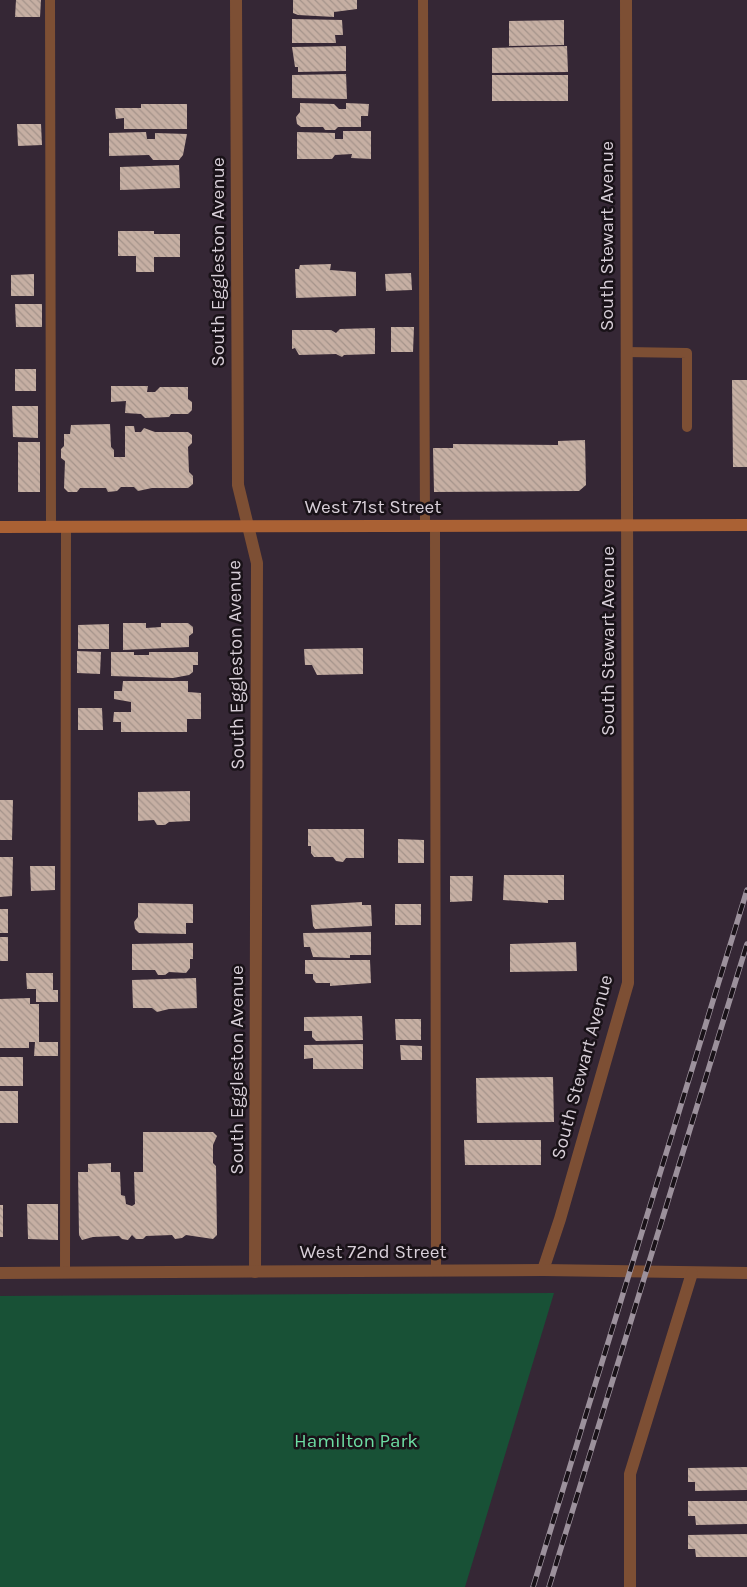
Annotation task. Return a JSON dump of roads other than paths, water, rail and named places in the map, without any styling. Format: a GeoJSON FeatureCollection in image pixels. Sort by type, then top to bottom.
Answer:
{"type":"FeatureCollection","features":[{"type":"Feature","properties":{"kind":"main road","name":"West 71st Street"},"geometry":{"type":"LineString","coordinates":[[0,527],[747,524]]}},
{"type":"Feature","properties":{"kind":"street","name":"South Eggleston Avenue"},"geometry":{"type":"LineString","coordinates":[[236,0],[238,484],[257,563],[255,1272]]}},
{"type":"Feature","properties":{"kind":"street","name":"South Stewart Avenue"},"geometry":{"type":"LineString","coordinates":[[543,1270],[560,1219],[628,983],[626,0]]}},
{"type":"Feature","properties":{"kind":"street","name":"West 72nd Street"},"geometry":{"type":"LineString","coordinates":[[0,1273],[543,1270],[747,1273]]}},
{"type":"Feature","properties":{"kind":"street"},"geometry":{"type":"LineString","coordinates":[[630,1587],[630,1474],[692,1273]]}},
{"type":"Feature","properties":{"kind":"lane"},"geometry":{"type":"LineString","coordinates":[[50,0],[51,526]]}},
{"type":"Feature","properties":{"kind":"lane"},"geometry":{"type":"LineString","coordinates":[[423,0],[430,526],[436,1271]]}},
{"type":"Feature","properties":{"kind":"lane"},"geometry":{"type":"LineString","coordinates":[[626,352],[687,353],[687,428]]}},
{"type":"Feature","properties":{"kind":"lane"},"geometry":{"type":"LineString","coordinates":[[65,1273],[66,526]]}},
{"type":"Feature","properties":{"kind":"railway"},"geometry":{"type":"LineString","coordinates":[[533,1587],[747,890]]}},
{"type":"Feature","properties":{"kind":"railway"},"geometry":{"type":"LineString","coordinates":[[549,1587],[747,944]]}},
{"type":"Feature","properties":{"kind":"park label","name":"Hamilton Park"},"geometry":{"type":"Point","coordinates":[356,1441]}}]}
